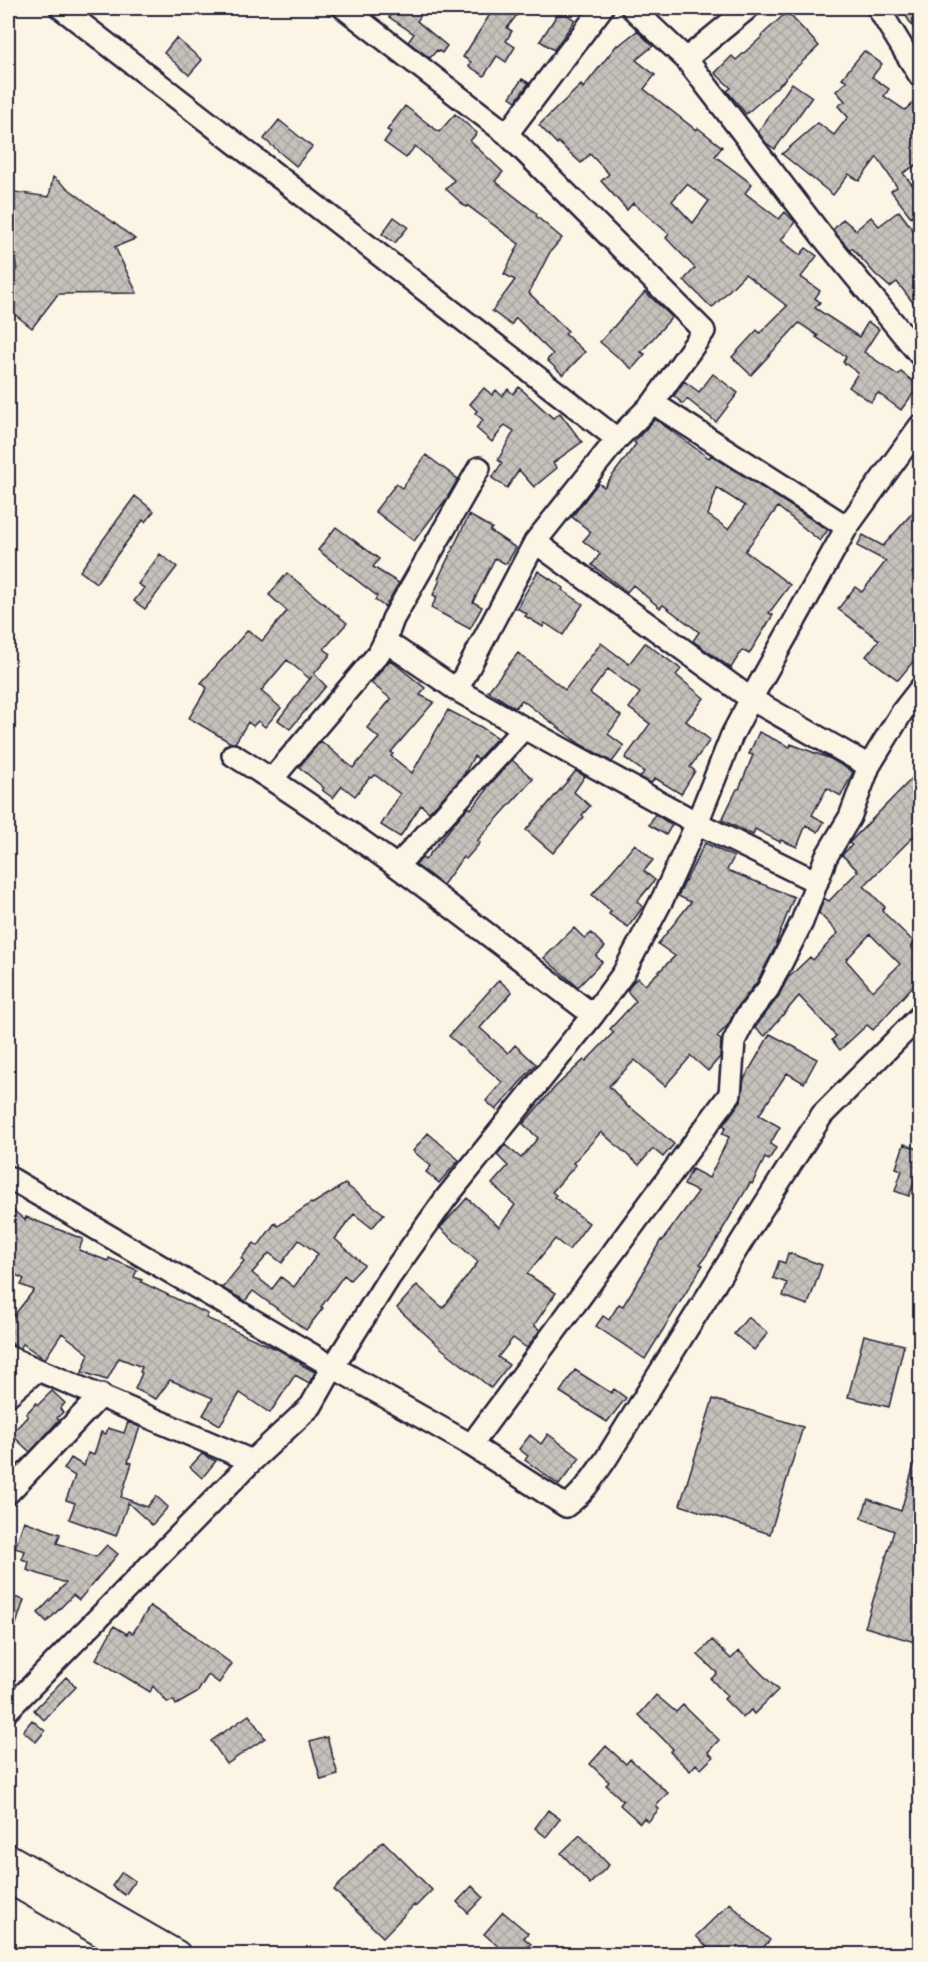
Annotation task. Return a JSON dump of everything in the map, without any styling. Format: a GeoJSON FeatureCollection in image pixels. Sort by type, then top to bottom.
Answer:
{"type":"FeatureCollection","features":[{"type":"Feature","properties":{"kind":"main road"},"geometry":{"type":"LineString","coordinates":[[8,1857],[140,1949]]}},
{"type":"Feature","properties":{"kind":"main road"},"geometry":{"type":"LineString","coordinates":[[8,1879],[140,1949],[177,1954]]}},
{"type":"Feature","properties":{"kind":"street"},"geometry":{"type":"LineString","coordinates":[[61,8],[617,440]]}},
{"type":"Feature","properties":{"kind":"street"},"geometry":{"type":"LineString","coordinates":[[344,8],[507,134],[704,331],[653,403],[617,440],[535,542],[457,690]]}},
{"type":"Feature","properties":{"kind":"street"},"geometry":{"type":"LineString","coordinates":[[507,134],[602,8]]}},
{"type":"Feature","properties":{"kind":"street"},"geometry":{"type":"LineString","coordinates":[[632,8],[686,58],[822,236],[921,355]]}},
{"type":"Feature","properties":{"kind":"street"},"geometry":{"type":"LineString","coordinates":[[686,58],[748,8]]}},
{"type":"Feature","properties":{"kind":"street"},"geometry":{"type":"LineString","coordinates":[[878,8],[921,76]]}},
{"type":"Feature","properties":{"kind":"street"},"geometry":{"type":"LineString","coordinates":[[653,403],[848,527]]}},
{"type":"Feature","properties":{"kind":"street"},"geometry":{"type":"LineString","coordinates":[[8,1710],[252,1461],[311,1406],[389,1278],[446,1198],[623,974],[663,898],[697,823],[732,735],[751,699],[848,527],[921,426]]}},
{"type":"Feature","properties":{"kind":"street"},"geometry":{"type":"LineString","coordinates":[[272,780],[379,653],[393,619],[479,468]]}},
{"type":"Feature","properties":{"kind":"street"},"geometry":{"type":"LineString","coordinates":[[535,542],[751,699],[869,766]]}},
{"type":"Feature","properties":{"kind":"street"},"geometry":{"type":"LineString","coordinates":[[385,641],[457,690],[524,728],[697,823],[817,882]]}},
{"type":"Feature","properties":{"kind":"street"},"geometry":{"type":"LineString","coordinates":[[471,1446],[730,1094],[734,1041],[746,1017],[768,989],[802,922],[826,857],[850,817],[869,766],[902,712],[921,689]]}},
{"type":"Feature","properties":{"kind":"street"},"geometry":{"type":"LineString","coordinates":[[397,867],[524,728]]}},
{"type":"Feature","properties":{"kind":"street"},"geometry":{"type":"LineString","coordinates":[[233,755],[397,867],[593,1014]]}},
{"type":"Feature","properties":{"kind":"street"},"geometry":{"type":"LineString","coordinates":[[8,1178],[471,1446],[566,1506],[585,1489],[606,1459],[822,1115],[921,1016]]}},
{"type":"Feature","properties":{"kind":"street"},"geometry":{"type":"LineString","coordinates":[[8,1357],[252,1461]]}},
{"type":"Feature","properties":{"kind":"street"},"geometry":{"type":"LineString","coordinates":[[8,1395],[37,1370]]}},
{"type":"Feature","properties":{"kind":"street"},"geometry":{"type":"LineString","coordinates":[[8,1493],[101,1395]]}},
{"type":"Feature","properties":{"kind":"building"},"geometry":{"type":"Polygon","coordinates":[[[395,8],[426,8],[417,21],[447,46],[442,53],[437,50],[430,58],[408,42],[414,34],[389,17],[395,8]]]}},
{"type":"Feature","properties":{"kind":"building"},"geometry":{"type":"Polygon","coordinates":[[[494,8],[522,8],[507,28],[512,31],[506,41],[515,47],[506,62],[497,56],[484,76],[469,66],[471,62],[463,57],[494,8]]]}},
{"type":"Feature","properties":{"kind":"building"},"geometry":{"type":"Polygon","coordinates":[[[901,8],[921,8],[921,40],[901,8]]]}},
{"type":"Feature","properties":{"kind":"building"},"geometry":{"type":"Polygon","coordinates":[[[560,10],[575,20],[554,50],[540,41],[560,10]]]}},
{"type":"Feature","properties":{"kind":"building"},"geometry":{"type":"Polygon","coordinates":[[[787,12],[819,46],[746,114],[727,91],[731,88],[715,73],[732,56],[736,60],[787,12]]]}},
{"type":"Feature","properties":{"kind":"building"},"geometry":{"type":"Polygon","coordinates":[[[637,31],[653,46],[636,60],[655,75],[644,89],[696,130],[698,128],[722,147],[715,156],[752,184],[745,193],[779,219],[785,212],[795,222],[781,240],[800,255],[806,248],[817,256],[801,277],[820,291],[815,298],[820,302],[815,308],[859,337],[868,322],[879,329],[864,352],[898,375],[901,372],[919,386],[901,410],[878,393],[871,402],[849,387],[858,373],[843,362],[846,357],[799,323],[751,375],[732,357],[757,330],[760,333],[787,306],[745,274],[712,308],[684,280],[695,268],[666,238],[669,234],[633,203],[627,210],[601,181],[609,174],[590,154],[581,163],[558,142],[557,144],[539,125],[581,85],[583,88],[618,46],[637,31]],[[687,184],[672,201],[693,223],[709,201],[687,184]]]}},
{"type":"Feature","properties":{"kind":"building"},"geometry":{"type":"Polygon","coordinates":[[[176,38],[202,60],[189,75],[164,53],[176,38]]]}},
{"type":"Feature","properties":{"kind":"building"},"geometry":{"type":"Polygon","coordinates":[[[864,51],[882,64],[872,77],[889,89],[884,96],[905,110],[921,95],[921,162],[903,173],[921,196],[921,209],[911,217],[891,191],[897,187],[877,157],[859,181],[849,174],[833,195],[782,154],[818,123],[834,135],[848,117],[838,106],[845,101],[836,91],[847,81],[842,78],[864,51]]]}},
{"type":"Feature","properties":{"kind":"building"},"geometry":{"type":"Polygon","coordinates":[[[522,79],[529,83],[516,101],[510,97],[522,79]]]}},
{"type":"Feature","properties":{"kind":"building"},"geometry":{"type":"Polygon","coordinates":[[[792,83],[812,97],[775,149],[766,143],[758,132],[792,83]]]}},
{"type":"Feature","properties":{"kind":"building"},"geometry":{"type":"Polygon","coordinates":[[[405,106],[439,132],[455,114],[477,133],[470,141],[503,172],[495,181],[537,214],[536,216],[562,238],[550,252],[529,293],[568,331],[565,334],[585,352],[563,375],[547,360],[553,354],[516,318],[511,325],[492,311],[515,280],[504,274],[519,244],[468,206],[466,207],[446,189],[454,180],[415,146],[406,158],[384,142],[391,132],[387,130],[405,106]]]}},
{"type":"Feature","properties":{"kind":"building"},"geometry":{"type":"Polygon","coordinates":[[[279,120],[312,147],[296,166],[264,139],[279,120]]]}},
{"type":"Feature","properties":{"kind":"building"},"geometry":{"type":"Polygon","coordinates":[[[53,177],[135,239],[115,247],[137,293],[58,294],[32,328],[8,309],[8,281],[17,268],[8,236],[8,191],[49,197],[53,177]]]}},
{"type":"Feature","properties":{"kind":"building"},"geometry":{"type":"Polygon","coordinates":[[[899,211],[920,239],[921,313],[897,282],[890,287],[852,248],[850,250],[833,230],[843,219],[856,230],[871,217],[879,226],[899,211]]]}},
{"type":"Feature","properties":{"kind":"building"},"geometry":{"type":"Polygon","coordinates":[[[394,217],[408,227],[395,243],[382,234],[394,217]]]}},
{"type":"Feature","properties":{"kind":"building"},"geometry":{"type":"Polygon","coordinates":[[[645,292],[672,317],[641,352],[645,354],[632,369],[600,342],[645,292]]]}},
{"type":"Feature","properties":{"kind":"building"},"geometry":{"type":"Polygon","coordinates":[[[713,374],[738,393],[716,422],[687,399],[683,404],[674,396],[684,381],[699,392],[713,374]]]}},
{"type":"Feature","properties":{"kind":"building"},"geometry":{"type":"Polygon","coordinates":[[[519,387],[553,418],[560,413],[582,442],[553,463],[557,468],[534,487],[519,470],[507,488],[492,478],[502,463],[498,460],[514,431],[505,425],[492,442],[476,428],[483,420],[470,404],[484,388],[492,395],[496,390],[502,396],[508,389],[513,394],[519,387]]]}},
{"type":"Feature","properties":{"kind":"building"},"geometry":{"type":"Polygon","coordinates":[[[655,419],[709,458],[711,455],[828,530],[820,541],[778,507],[745,551],[790,585],[769,613],[773,615],[749,654],[742,650],[731,668],[693,641],[699,632],[663,605],[660,608],[633,585],[627,592],[592,565],[600,554],[583,541],[591,532],[572,517],[598,483],[604,487],[636,444],[634,442],[655,419]],[[717,488],[708,515],[728,529],[745,506],[717,488]]]}},
{"type":"Feature","properties":{"kind":"building"},"geometry":{"type":"Polygon","coordinates":[[[426,455],[458,479],[447,498],[414,541],[375,511],[396,484],[402,488],[426,455]]]}},
{"type":"Feature","properties":{"kind":"building"},"geometry":{"type":"Polygon","coordinates":[[[135,496],[154,511],[145,522],[143,520],[96,583],[80,571],[135,496]]]}},
{"type":"Feature","properties":{"kind":"building"},"geometry":{"type":"Polygon","coordinates":[[[921,503],[921,563],[912,573],[921,580],[921,633],[913,643],[921,649],[921,652],[898,680],[866,656],[879,640],[838,609],[855,587],[862,592],[886,561],[857,546],[863,535],[883,546],[921,503]]]}},
{"type":"Feature","properties":{"kind":"building"},"geometry":{"type":"Polygon","coordinates":[[[469,515],[492,528],[490,531],[516,548],[506,564],[495,558],[473,602],[482,607],[470,629],[431,608],[437,597],[433,595],[440,580],[438,579],[469,515]]]}},
{"type":"Feature","properties":{"kind":"building"},"geometry":{"type":"Polygon","coordinates":[[[336,527],[379,559],[373,567],[399,583],[385,607],[375,600],[377,596],[318,550],[336,527]]]}},
{"type":"Feature","properties":{"kind":"building"},"geometry":{"type":"Polygon","coordinates":[[[160,554],[177,567],[145,609],[134,601],[144,588],[138,584],[160,554]]]}},
{"type":"Feature","properties":{"kind":"building"},"geometry":{"type":"Polygon","coordinates":[[[538,571],[583,604],[563,635],[545,623],[543,627],[517,608],[538,571]]]}},
{"type":"Feature","properties":{"kind":"building"},"geometry":{"type":"Polygon","coordinates":[[[287,573],[347,623],[324,649],[331,654],[314,674],[326,686],[290,729],[278,720],[310,679],[287,660],[261,691],[281,708],[265,727],[258,721],[253,726],[248,722],[235,743],[231,743],[189,718],[207,688],[201,683],[248,630],[262,641],[287,611],[269,595],[287,573]]]}},
{"type":"Feature","properties":{"kind":"building"},"geometry":{"type":"Polygon","coordinates":[[[601,643],[629,664],[645,643],[681,669],[676,675],[704,698],[686,721],[710,740],[690,767],[695,771],[681,794],[655,778],[651,783],[640,777],[644,772],[625,758],[650,724],[629,708],[640,693],[608,669],[590,693],[621,716],[608,734],[624,746],[612,762],[580,744],[522,700],[515,708],[488,691],[518,653],[565,690],[601,643]]]}},
{"type":"Feature","properties":{"kind":"building"},"geometry":{"type":"Polygon","coordinates":[[[390,660],[425,688],[420,695],[434,702],[391,752],[393,754],[391,756],[412,773],[448,710],[497,738],[478,759],[474,756],[463,776],[429,812],[421,805],[400,837],[381,825],[400,794],[375,775],[370,777],[355,796],[342,786],[333,798],[299,767],[321,741],[353,768],[379,738],[367,728],[391,699],[371,683],[390,660]]]}},
{"type":"Feature","properties":{"kind":"building"},"geometry":{"type":"Polygon","coordinates":[[[759,732],[790,747],[791,744],[831,759],[853,772],[841,796],[827,788],[812,815],[824,822],[818,832],[806,825],[797,847],[781,840],[780,842],[755,829],[753,835],[722,820],[739,789],[753,755],[749,754],[759,732]]]}},
{"type":"Feature","properties":{"kind":"building"},"geometry":{"type":"Polygon","coordinates":[[[512,760],[533,779],[477,841],[480,843],[466,859],[463,857],[443,885],[416,865],[422,858],[425,860],[461,815],[469,807],[471,809],[512,760]]]}},
{"type":"Feature","properties":{"kind":"building"},"geometry":{"type":"Polygon","coordinates":[[[921,769],[921,829],[864,886],[885,907],[882,911],[915,943],[911,947],[921,956],[921,977],[873,1030],[867,1025],[840,1050],[832,1040],[836,1036],[799,996],[765,1036],[755,1028],[778,997],[788,978],[810,957],[813,960],[838,933],[819,913],[824,898],[829,901],[858,871],[842,855],[852,845],[849,843],[921,769]],[[870,934],[846,960],[873,991],[900,964],[870,934]]]}},
{"type":"Feature","properties":{"kind":"building"},"geometry":{"type":"Polygon","coordinates":[[[576,771],[585,776],[574,792],[590,806],[582,815],[584,817],[553,853],[526,830],[576,771]]]}},
{"type":"Feature","properties":{"kind":"building"},"geometry":{"type":"Polygon","coordinates":[[[655,814],[672,825],[666,835],[649,825],[655,814]]]}},
{"type":"Feature","properties":{"kind":"building"},"geometry":{"type":"Polygon","coordinates":[[[705,843],[734,857],[727,870],[794,897],[776,943],[778,942],[757,982],[736,1009],[728,1025],[717,1037],[721,1040],[720,1057],[708,1071],[691,1056],[665,1086],[635,1060],[609,1086],[629,1108],[674,1144],[663,1157],[653,1149],[639,1165],[601,1132],[573,1163],[576,1165],[552,1192],[556,1195],[554,1197],[589,1223],[569,1250],[555,1239],[527,1274],[556,1293],[534,1325],[540,1330],[527,1348],[513,1338],[498,1357],[509,1365],[491,1388],[441,1348],[397,1308],[417,1285],[443,1308],[478,1262],[440,1228],[467,1198],[499,1227],[515,1205],[492,1184],[508,1166],[497,1155],[505,1145],[521,1158],[538,1138],[523,1124],[555,1087],[584,1060],[586,1061],[614,1032],[610,1029],[636,1001],[627,991],[632,983],[638,978],[645,985],[675,956],[658,944],[691,902],[678,896],[705,843]]]}},
{"type":"Feature","properties":{"kind":"building"},"geometry":{"type":"Polygon","coordinates":[[[635,844],[653,860],[644,871],[655,880],[637,902],[643,907],[628,927],[609,914],[611,911],[592,895],[635,844]]]}},
{"type":"Feature","properties":{"kind":"building"},"geometry":{"type":"Polygon","coordinates":[[[574,928],[585,939],[591,933],[605,947],[596,956],[602,962],[578,987],[544,958],[574,928]]]}},
{"type":"Feature","properties":{"kind":"building"},"geometry":{"type":"Polygon","coordinates":[[[499,980],[512,992],[480,1028],[508,1053],[515,1045],[536,1064],[496,1110],[486,1101],[502,1082],[449,1036],[499,980]]]}},
{"type":"Feature","properties":{"kind":"building"},"geometry":{"type":"Polygon","coordinates":[[[770,1034],[817,1059],[804,1083],[787,1073],[759,1115],[780,1127],[770,1144],[776,1148],[769,1160],[765,1158],[752,1184],[750,1183],[722,1233],[700,1264],[703,1265],[645,1359],[596,1326],[603,1316],[609,1320],[619,1304],[623,1306],[661,1240],[698,1192],[684,1185],[692,1169],[709,1178],[729,1137],[722,1134],[726,1127],[723,1125],[741,1101],[744,1079],[770,1034]]]}},
{"type":"Feature","properties":{"kind":"building"},"geometry":{"type":"Polygon","coordinates":[[[428,1133],[459,1160],[439,1183],[426,1172],[431,1166],[413,1151],[428,1133]]]}},
{"type":"Feature","properties":{"kind":"building"},"geometry":{"type":"Polygon","coordinates":[[[904,1144],[921,1150],[921,1165],[909,1196],[895,1191],[902,1170],[896,1168],[904,1144]]]}},
{"type":"Feature","properties":{"kind":"building"},"geometry":{"type":"Polygon","coordinates":[[[345,1184],[384,1214],[372,1228],[354,1214],[335,1239],[364,1265],[350,1280],[344,1275],[306,1330],[253,1291],[245,1301],[222,1288],[244,1261],[241,1258],[254,1243],[258,1246],[275,1223],[278,1226],[345,1184]],[[299,1240],[282,1263],[269,1253],[252,1273],[272,1289],[281,1277],[294,1287],[318,1254],[299,1240]]]}},
{"type":"Feature","properties":{"kind":"building"},"geometry":{"type":"Polygon","coordinates":[[[8,1206],[25,1220],[26,1217],[83,1239],[79,1250],[108,1261],[109,1258],[137,1270],[134,1277],[142,1280],[141,1282],[208,1314],[206,1318],[279,1350],[315,1372],[309,1383],[295,1375],[270,1413],[240,1393],[220,1425],[203,1415],[213,1398],[170,1380],[156,1399],[135,1389],[142,1373],[140,1372],[142,1367],[119,1358],[107,1380],[82,1372],[89,1354],[62,1333],[45,1359],[23,1344],[20,1348],[16,1347],[8,1340],[8,1323],[34,1290],[21,1285],[24,1279],[8,1271],[8,1206]]]}},
{"type":"Feature","properties":{"kind":"building"},"geometry":{"type":"Polygon","coordinates":[[[788,1253],[822,1265],[808,1305],[783,1296],[787,1283],[773,1278],[779,1261],[785,1263],[788,1253]]]}},
{"type":"Feature","properties":{"kind":"building"},"geometry":{"type":"Polygon","coordinates":[[[748,1317],[768,1333],[754,1350],[734,1334],[748,1317]]]}},
{"type":"Feature","properties":{"kind":"building"},"geometry":{"type":"Polygon","coordinates":[[[864,1335],[904,1345],[889,1407],[848,1397],[864,1335]]]}},
{"type":"Feature","properties":{"kind":"building"},"geometry":{"type":"Polygon","coordinates":[[[575,1370],[611,1393],[614,1389],[626,1398],[607,1422],[560,1392],[575,1370]]]}},
{"type":"Feature","properties":{"kind":"building"},"geometry":{"type":"Polygon","coordinates":[[[52,1391],[65,1403],[60,1409],[63,1412],[57,1418],[59,1420],[30,1452],[11,1434],[28,1416],[26,1414],[36,1403],[38,1405],[52,1391]]]}},
{"type":"Feature","properties":{"kind":"building"},"geometry":{"type":"Polygon","coordinates":[[[713,1399],[803,1427],[770,1534],[680,1505],[713,1399]]]}},
{"type":"Feature","properties":{"kind":"building"},"geometry":{"type":"Polygon","coordinates":[[[128,1422],[140,1427],[128,1462],[132,1463],[121,1497],[147,1507],[156,1496],[168,1507],[152,1525],[128,1503],[116,1536],[69,1519],[75,1503],[66,1500],[75,1476],[64,1469],[71,1458],[84,1466],[88,1453],[94,1455],[101,1432],[106,1434],[108,1428],[124,1433],[128,1422]]]}},
{"type":"Feature","properties":{"kind":"building"},"geometry":{"type":"Polygon","coordinates":[[[548,1434],[580,1458],[559,1485],[525,1460],[528,1456],[519,1449],[530,1435],[541,1444],[548,1434]]]}},
{"type":"Feature","properties":{"kind":"building"},"geometry":{"type":"Polygon","coordinates":[[[202,1454],[216,1461],[202,1478],[190,1467],[202,1454]]]}},
{"type":"Feature","properties":{"kind":"building"},"geometry":{"type":"Polygon","coordinates":[[[917,1454],[921,1455],[921,1644],[865,1627],[894,1531],[861,1518],[868,1499],[901,1511],[917,1454]]]}},
{"type":"Feature","properties":{"kind":"building"},"geometry":{"type":"Polygon","coordinates":[[[24,1521],[60,1534],[57,1543],[96,1557],[107,1545],[118,1554],[79,1600],[73,1595],[47,1622],[38,1613],[66,1583],[27,1570],[29,1562],[22,1559],[25,1551],[15,1548],[24,1521]]]}},
{"type":"Feature","properties":{"kind":"building"},"geometry":{"type":"Polygon","coordinates":[[[11,1596],[24,1600],[10,1643],[8,1642],[8,1607],[11,1596]]]}},
{"type":"Feature","properties":{"kind":"building"},"geometry":{"type":"Polygon","coordinates":[[[150,1606],[196,1636],[232,1664],[219,1683],[208,1675],[197,1693],[176,1705],[174,1701],[167,1702],[153,1686],[150,1692],[96,1659],[114,1626],[127,1634],[129,1631],[133,1633],[150,1606]]]}},
{"type":"Feature","properties":{"kind":"building"},"geometry":{"type":"Polygon","coordinates":[[[712,1640],[731,1659],[739,1651],[778,1690],[754,1714],[751,1710],[743,1718],[724,1699],[727,1696],[711,1679],[717,1673],[698,1655],[712,1640]]]}},
{"type":"Feature","properties":{"kind":"building"},"geometry":{"type":"Polygon","coordinates":[[[66,1677],[76,1687],[44,1720],[34,1710],[66,1677]]]}},
{"type":"Feature","properties":{"kind":"building"},"geometry":{"type":"Polygon","coordinates":[[[656,1695],[676,1712],[683,1705],[719,1740],[708,1752],[713,1757],[701,1769],[696,1764],[690,1771],[670,1752],[673,1749],[639,1715],[656,1695]]]}},
{"type":"Feature","properties":{"kind":"building"},"geometry":{"type":"Polygon","coordinates":[[[249,1715],[265,1738],[227,1764],[211,1741],[249,1715]]]}},
{"type":"Feature","properties":{"kind":"building"},"geometry":{"type":"Polygon","coordinates":[[[32,1720],[45,1731],[36,1742],[23,1731],[32,1720]]]}},
{"type":"Feature","properties":{"kind":"building"},"geometry":{"type":"Polygon","coordinates":[[[327,1737],[338,1775],[321,1780],[310,1742],[327,1737]]]}},
{"type":"Feature","properties":{"kind":"building"},"geometry":{"type":"Polygon","coordinates":[[[606,1746],[626,1764],[630,1759],[668,1793],[656,1806],[659,1809],[648,1822],[644,1818],[640,1823],[620,1805],[623,1801],[606,1785],[609,1782],[590,1764],[606,1746]]]}},
{"type":"Feature","properties":{"kind":"building"},"geometry":{"type":"Polygon","coordinates":[[[548,1810],[560,1819],[546,1837],[535,1828],[548,1810]]]}},
{"type":"Feature","properties":{"kind":"building"},"geometry":{"type":"Polygon","coordinates":[[[580,1835],[609,1865],[590,1884],[561,1853],[580,1835]]]}},
{"type":"Feature","properties":{"kind":"building"},"geometry":{"type":"Polygon","coordinates":[[[383,1841],[432,1890],[383,1937],[334,1890],[383,1841]]]}},
{"type":"Feature","properties":{"kind":"building"},"geometry":{"type":"Polygon","coordinates":[[[122,1872],[135,1881],[125,1895],[112,1886],[122,1872]]]}},
{"type":"Feature","properties":{"kind":"building"},"geometry":{"type":"Polygon","coordinates":[[[472,1886],[483,1897],[468,1913],[457,1902],[472,1886]]]}},
{"type":"Feature","properties":{"kind":"building"},"geometry":{"type":"Polygon","coordinates":[[[730,1903],[770,1940],[757,1954],[714,1954],[696,1936],[730,1903]]]}},
{"type":"Feature","properties":{"kind":"building"},"geometry":{"type":"Polygon","coordinates":[[[503,1912],[528,1933],[524,1938],[531,1944],[521,1954],[507,1954],[484,1934],[503,1912]]]}}]}
